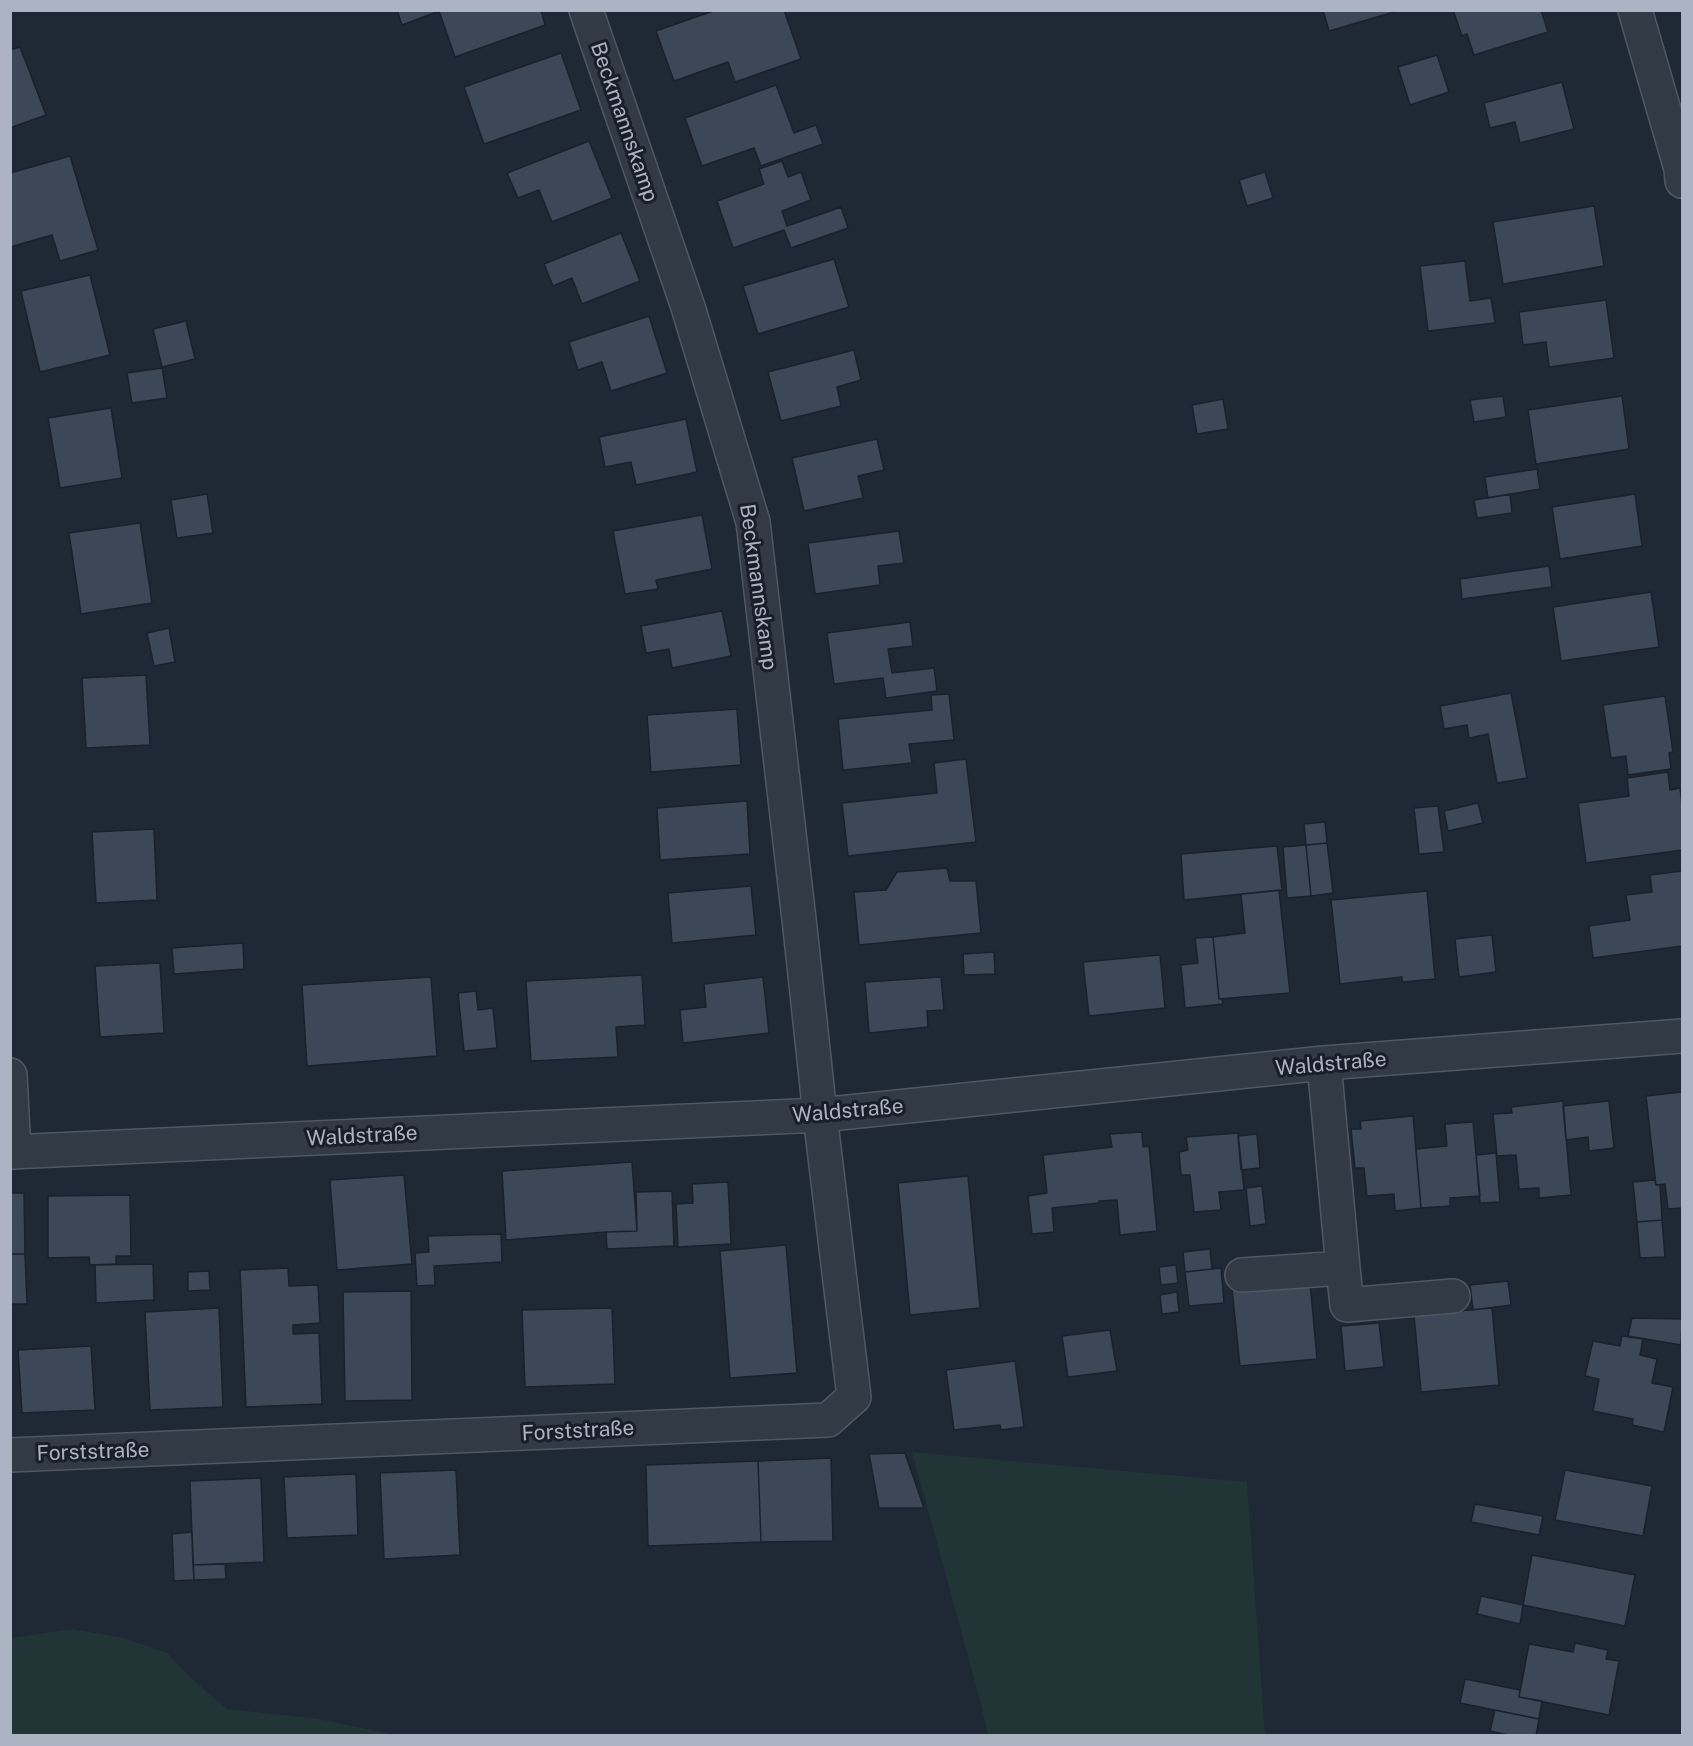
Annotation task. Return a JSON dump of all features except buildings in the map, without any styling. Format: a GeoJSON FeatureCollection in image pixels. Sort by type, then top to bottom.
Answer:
{"type":"FeatureCollection","features":[{"type":"Feature","properties":{"kind":"street","name":"Beckmannskamp"},"geometry":{"type":"LineString","coordinates":[[586,10],[688,307],[753,522],[820,1115]]}},
{"type":"Feature","properties":{"kind":"street"},"geometry":{"type":"LineString","coordinates":[[1635,10],[1683,181]]}},
{"type":"Feature","properties":{"kind":"street","name":"Waldstraße"},"geometry":{"type":"LineString","coordinates":[[12,1152],[820,1115],[1324,1063],[1683,1036]]}},
{"type":"Feature","properties":{"kind":"street"},"geometry":{"type":"LineString","coordinates":[[1324,1063],[1347,1305],[1453,1296]]}},
{"type":"Feature","properties":{"kind":"street"},"geometry":{"type":"LineString","coordinates":[[10,1075],[12,1152]]}},
{"type":"Feature","properties":{"kind":"street","name":"Forststraße"},"geometry":{"type":"LineString","coordinates":[[10,1455],[828,1420],[854,1397],[820,1115]]}},
{"type":"Feature","properties":{"kind":"street"},"geometry":{"type":"LineString","coordinates":[[1242,1275],[1343,1268]]}},
{"type":"Feature","properties":{"kind":"green space"},"geometry":{"type":"Polygon","coordinates":[[[912,1452],[1247,1482],[1265,1735],[988,1735],[912,1452]]]}},
{"type":"Feature","properties":{"kind":"green space"},"geometry":{"type":"Polygon","coordinates":[[[72,1629],[124,1638],[167,1653],[192,1679],[227,1709],[319,1719],[395,1735],[11,1735],[11,1638],[72,1629]]]}}]}
